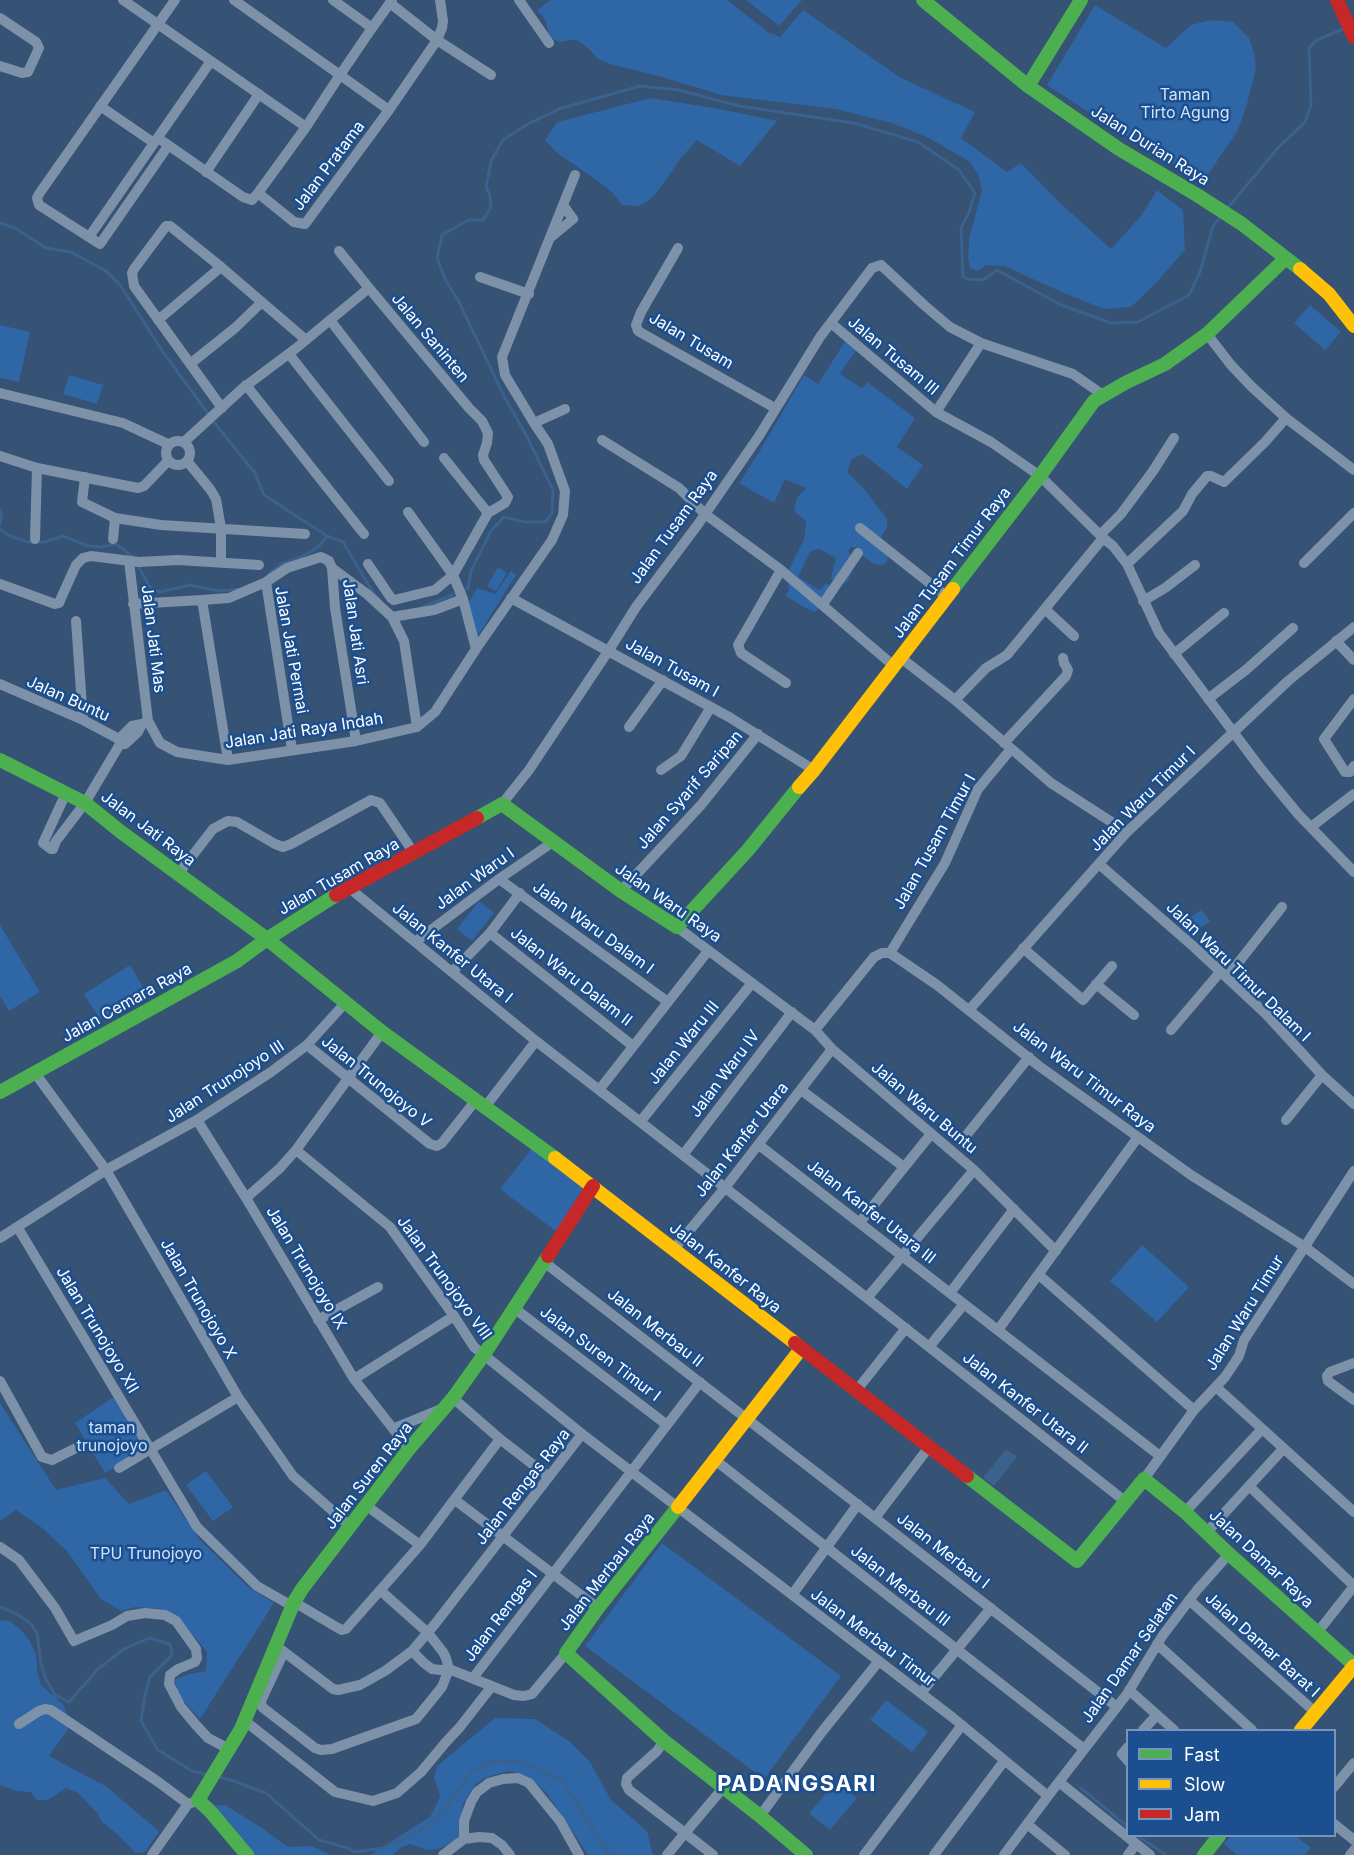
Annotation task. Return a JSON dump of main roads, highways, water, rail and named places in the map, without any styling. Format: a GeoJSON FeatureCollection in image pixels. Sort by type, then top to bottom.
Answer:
{"type":"FeatureCollection","features":[{"type":"Feature","properties":{"kind":"main road","name":"Jalan Durian Raya"},"geometry":{"type":"LineString","coordinates":[[922,0],[1028,86],[1119,149],[1232,218],[1286,258],[1329,294],[1354,326]]}},
{"type":"Feature","properties":{"kind":"main road"},"geometry":{"type":"LineString","coordinates":[[1028,86],[1081,0]]}},
{"type":"Feature","properties":{"kind":"main road"},"geometry":{"type":"LineString","coordinates":[[1338,1],[1354,37]]}},
{"type":"Feature","properties":{"kind":"main road","name":"Jalan Tusam Timur Raya"},"geometry":{"type":"LineString","coordinates":[[677,927],[748,850],[814,770],[1095,401],[1102,395],[1165,364],[1207,334],[1286,258]]}},
{"type":"Feature","properties":{"kind":"main road","name":"Jalan Jati Raya"},"geometry":{"type":"LineString","coordinates":[[0,760],[85,802],[121,832],[267,939]]}},
{"type":"Feature","properties":{"kind":"main road","name":"Jalan Waru Raya"},"geometry":{"type":"LineString","coordinates":[[502,804],[621,891],[677,927]]}},
{"type":"Feature","properties":{"kind":"main road","name":"Jalan Tusam Raya"},"geometry":{"type":"LineString","coordinates":[[267,939],[348,887],[502,804]]}},
{"type":"Feature","properties":{"kind":"main road","name":"Jalan Kanfer Raya"},"geometry":{"type":"LineString","coordinates":[[267,939],[382,1032],[593,1186],[1077,1561],[1144,1479]]}},
{"type":"Feature","properties":{"kind":"main road","name":"Jalan Cemara Raya"},"geometry":{"type":"LineString","coordinates":[[0,1092],[237,961],[267,939]]}},
{"type":"Feature","properties":{"kind":"main road","name":"Jalan Suren Raya"},"geometry":{"type":"LineString","coordinates":[[239,1852],[210,1811],[193,1802],[212,1777],[245,1721],[280,1648],[293,1604],[302,1589],[410,1449],[449,1403],[483,1356],[593,1186]]}},
{"type":"Feature","properties":{"kind":"main road","name":"Jalan Merbau Raya"},"geometry":{"type":"LineString","coordinates":[[801,1349],[598,1608],[566,1653],[664,1741],[806,1855]]}},
{"type":"Feature","properties":{"kind":"main road","name":"Jalan Damar Raya"},"geometry":{"type":"LineString","coordinates":[[1144,1479],[1185,1512],[1354,1665],[1302,1729]]}},
{"type":"Feature","properties":{"kind":"main road"},"geometry":{"type":"LineString","coordinates":[[1204,1855],[1215,1837]]}},
{"type":"Feature","properties":{"kind":"waterway"},"geometry":{"type":"LineString","coordinates":[[1226,210],[1277,149],[1305,122],[1311,105],[1309,48],[1317,40],[1343,29]]}},
{"type":"Feature","properties":{"kind":"waterway"},"geometry":{"type":"LineString","coordinates":[[463,590],[468,588],[471,571],[491,531],[504,517],[525,522],[545,522],[552,514],[553,490],[458,300],[446,281],[437,258],[442,235],[468,220],[483,220],[491,207],[486,187],[491,161],[503,140],[526,125],[559,109],[640,86],[679,90],[739,106],[854,123],[918,142],[959,170],[975,193],[961,228],[963,276],[967,279],[983,280],[997,270],[1061,305],[1111,323],[1138,322],[1189,295],[1200,272],[1213,226],[1222,215]]}},
{"type":"Feature","properties":{"kind":"waterway"},"geometry":{"type":"LineString","coordinates":[[0,223],[15,228],[46,248],[71,252],[106,271],[120,285],[163,352],[209,415]]}},
{"type":"Feature","properties":{"kind":"waterway"},"geometry":{"type":"LineString","coordinates":[[213,421],[255,473],[264,495],[327,536],[343,542],[379,599]]}},
{"type":"Feature","properties":{"kind":"waterway"},"geometry":{"type":"LineString","coordinates":[[0,510],[2,514],[0,524]]}},
{"type":"Feature","properties":{"kind":"waterway"},"geometry":{"type":"LineString","coordinates":[[0,529],[10,536],[28,542],[45,542],[63,536],[88,546],[101,547],[116,544],[134,558]]}},
{"type":"Feature","properties":{"kind":"waterway"},"geometry":{"type":"LineString","coordinates":[[269,574],[281,564],[317,548],[327,536]]}},
{"type":"Feature","properties":{"kind":"waterway"},"geometry":{"type":"LineString","coordinates":[[137,564],[151,589],[160,592],[190,585],[219,591],[239,589]]}},
{"type":"Feature","properties":{"kind":"waterway"},"geometry":{"type":"LineString","coordinates":[[422,607],[457,593]]}},
{"type":"Feature","properties":{"kind":"waterway"},"geometry":{"type":"LineString","coordinates":[[0,1607],[17,1614],[31,1624],[37,1633],[45,1677],[55,1695],[69,1702],[99,1668],[124,1649],[149,1638],[170,1644],[172,1655],[150,1677],[141,1721],[158,1750],[192,1771],[208,1775]]}},
{"type":"Feature","properties":{"kind":"waterway"},"geometry":{"type":"LineString","coordinates":[[218,1777],[266,1793],[319,1840],[348,1848],[354,1852],[383,1848],[419,1832],[448,1805],[472,1771],[494,1761],[522,1762],[563,1781],[609,1855]]}},
{"type":"Feature","properties":{"kind":"waterway"},"geometry":{"type":"LineString","coordinates":[[1081,1788],[1126,1825]]}},
{"type":"Feature","properties":{"kind":"waterway"},"geometry":{"type":"LineString","coordinates":[[1139,1837],[1166,1855]]}},
{"type":"Feature","properties":{"kind":"district","name":"PADANGSARI"},"geometry":{"type":"Point","coordinates":[797,1784]}},
{"type":"Feature","properties":{"kind":"park label","name":"Taman Tirto Agung"},"geometry":{"type":"Point","coordinates":[1185,104]}},
{"type":"Feature","properties":{"kind":"park label","name":"taman trunojoyo"},"geometry":{"type":"Point","coordinates":[112,1437]}},
{"type":"Feature","properties":{"kind":"park label","name":"TPU Trunojoyo"},"geometry":{"type":"Point","coordinates":[146,1554]}}]}
